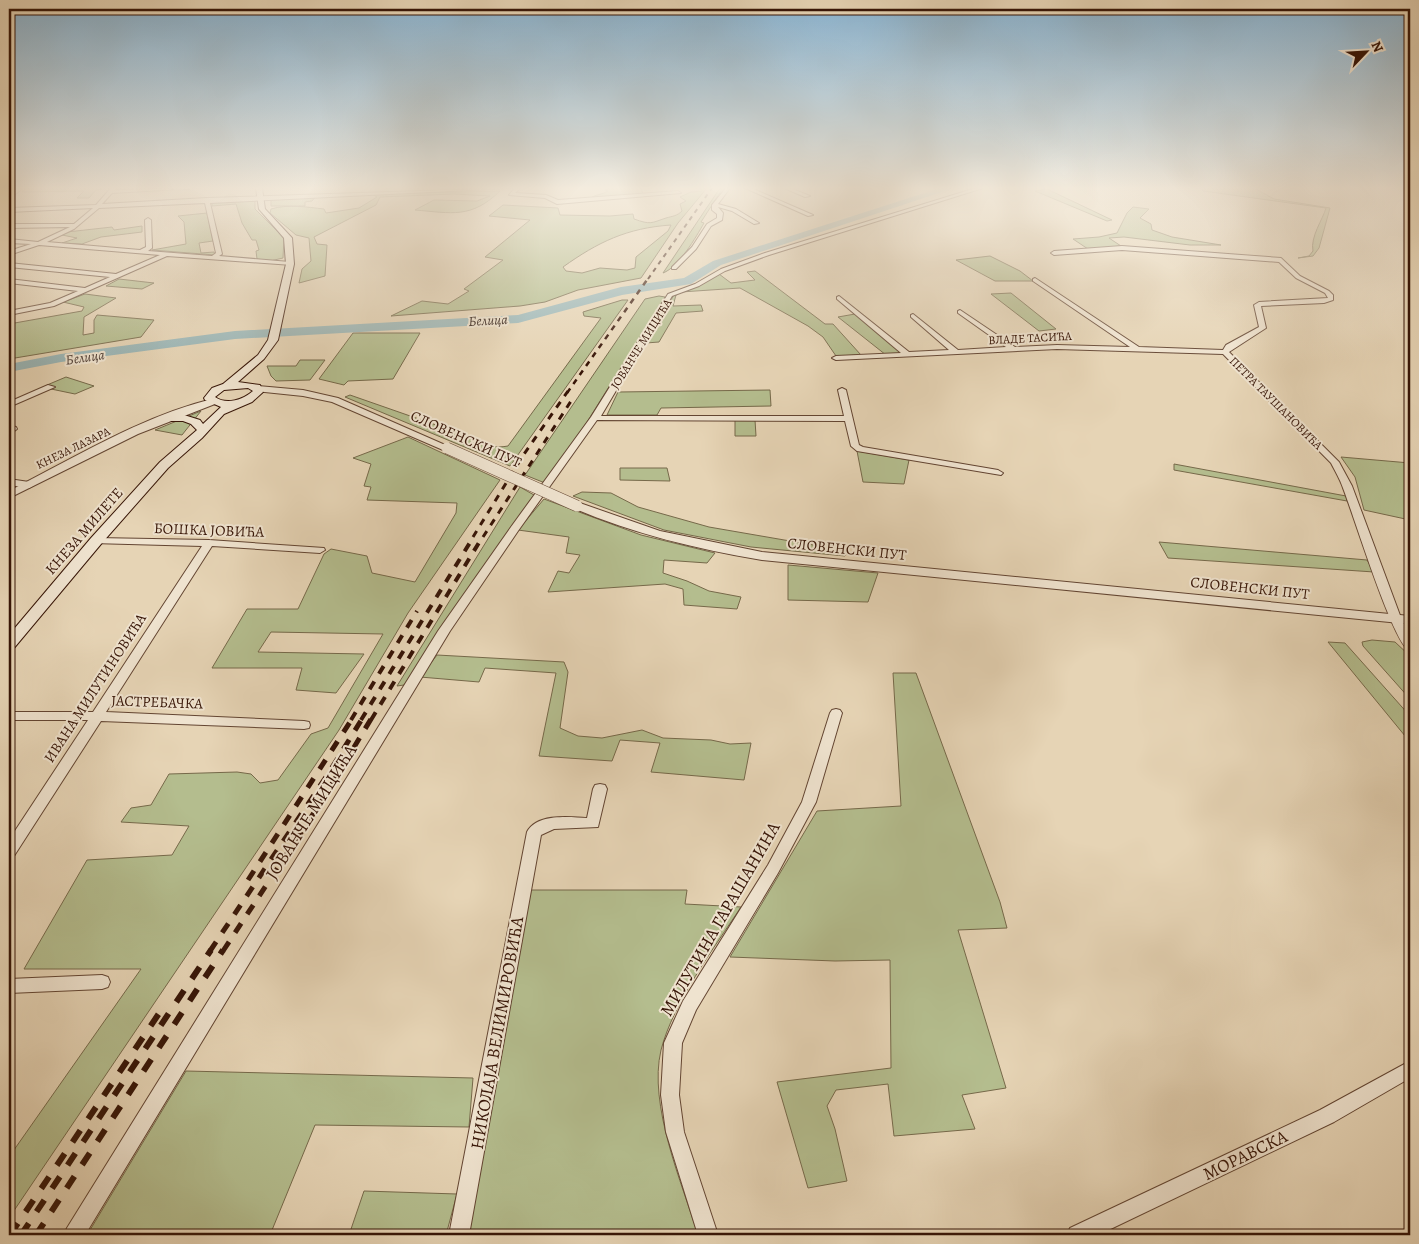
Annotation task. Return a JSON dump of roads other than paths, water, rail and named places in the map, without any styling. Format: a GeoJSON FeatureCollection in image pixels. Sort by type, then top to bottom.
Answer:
{"type":"FeatureCollection","features":[{"type":"Feature","properties":{"kind":"main road"},"geometry":{"type":"LineString","coordinates":[[253,391],[238,403],[212,400],[214,391],[225,387],[251,366],[268,349],[274,337],[290,264],[289,246]]}},
{"type":"Feature","properties":{"kind":"main road"},"geometry":{"type":"LineString","coordinates":[[251,366],[248,376],[253,391]]}},
{"type":"Feature","properties":{"kind":"main road"},"geometry":{"type":"LineString","coordinates":[[225,387],[253,391]]}},
{"type":"Feature","properties":{"kind":"main road","name":"КНЕЗА МИЛЕТЕ"},"geometry":{"type":"LineString","coordinates":[[189,442],[189,437],[210,412],[212,400]]}},
{"type":"Feature","properties":{"kind":"main road","name":"КНЕЗА МИЛЕТЕ"},"geometry":{"type":"LineString","coordinates":[[9,645],[142,488],[220,412],[238,403]]}},
{"type":"Feature","properties":{"kind":"main road"},"geometry":{"type":"LineString","coordinates":[[164,419],[189,418],[196,422],[198,427]]}},
{"type":"Feature","properties":{"kind":"street"},"geometry":{"type":"LineString","coordinates":[[9,253],[31,246]]}},
{"type":"Feature","properties":{"kind":"street"},"geometry":{"type":"LineString","coordinates":[[74,246],[290,264]]}},
{"type":"Feature","properties":{"kind":"street"},"geometry":{"type":"LineString","coordinates":[[141,252],[148,246]]}},
{"type":"Feature","properties":{"kind":"street"},"geometry":{"type":"LineString","coordinates":[[212,258],[219,254],[217,246]]}},
{"type":"Feature","properties":{"kind":"street"},"geometry":{"type":"LineString","coordinates":[[674,268],[695,246]]}},
{"type":"Feature","properties":{"kind":"street","name":"ЈОВАНЧЕ МИЦИЋА"},"geometry":{"type":"LineString","coordinates":[[74,1235],[444,631],[514,529],[595,418],[674,293],[697,285],[723,270],[793,246]]}},
{"type":"Feature","properties":{"kind":"street","name":"ПЕТРА ТАУШАНОВИЋА"},"geometry":{"type":"LineString","coordinates":[[1054,253],[1122,248],[1281,260],[1298,277],[1330,293],[1331,299],[1319,301],[1261,303],[1257,305],[1263,328],[1229,347],[1225,352],[1335,462],[1354,504],[1395,618],[1410,646]]}},
{"type":"Feature","properties":{"kind":"street"},"geometry":{"type":"LineString","coordinates":[[9,313],[52,304],[166,254]]}},
{"type":"Feature","properties":{"kind":"street"},"geometry":{"type":"LineString","coordinates":[[9,265],[118,276]]}},
{"type":"Feature","properties":{"kind":"street"},"geometry":{"type":"LineString","coordinates":[[20,282],[50,270]]}},
{"type":"Feature","properties":{"kind":"street"},"geometry":{"type":"LineString","coordinates":[[9,280],[87,290]]}},
{"type":"Feature","properties":{"kind":"street"},"geometry":{"type":"LineString","coordinates":[[1035,280],[1136,348]]}},
{"type":"Feature","properties":{"kind":"street"},"geometry":{"type":"LineString","coordinates":[[839,298],[908,355]]}},
{"type":"Feature","properties":{"kind":"street"},"geometry":{"type":"LineString","coordinates":[[960,312],[1013,349]]}},
{"type":"Feature","properties":{"kind":"street"},"geometry":{"type":"LineString","coordinates":[[913,316],[956,352]]}},
{"type":"Feature","properties":{"kind":"street","name":"ВЛАДЕ ТАСИЋА"},"geometry":{"type":"LineString","coordinates":[[836,358],[1057,347],[1225,352]]}},
{"type":"Feature","properties":{"kind":"street"},"geometry":{"type":"LineString","coordinates":[[9,405],[51,387]]}},
{"type":"Feature","properties":{"kind":"street"},"geometry":{"type":"LineString","coordinates":[[842,390],[855,446],[860,449],[998,473]]}},
{"type":"Feature","properties":{"kind":"street","name":"СЛОВЕНСКИ ПУТ"},"geometry":{"type":"LineString","coordinates":[[253,391],[308,394],[346,403],[578,506],[642,530],[737,553],[1410,620]]}},
{"type":"Feature","properties":{"kind":"street","name":"КНЕЗА ЛАЗАРА"},"geometry":{"type":"LineString","coordinates":[[9,495],[149,426],[212,400]]}},
{"type":"Feature","properties":{"kind":"street","name":"КНЕЗА ЛАЗАРА"},"geometry":{"type":"LineString","coordinates":[[149,426],[180,408],[212,400]]}},
{"type":"Feature","properties":{"kind":"street"},"geometry":{"type":"LineString","coordinates":[[595,418],[849,419]]}},
{"type":"Feature","properties":{"kind":"street"},"geometry":{"type":"LineString","coordinates":[[9,482],[29,485]]}},
{"type":"Feature","properties":{"kind":"street","name":"БОШКА ЈОВИЋА"},"geometry":{"type":"LineString","coordinates":[[96,541],[209,543],[320,550]]}},
{"type":"Feature","properties":{"kind":"street","name":"ИВАНА МИЛУТИНОВИЋА"},"geometry":{"type":"LineString","coordinates":[[9,852],[95,716],[209,543]]}},
{"type":"Feature","properties":{"kind":"street","name":"МИЛУТИНА ГАРАШАНИНА"},"geometry":{"type":"LineString","coordinates":[[708,1235],[675,1132],[670,1095],[673,1044],[689,1006],[773,869],[809,802],[836,713]]}},
{"type":"Feature","properties":{"kind":"street","name":"ЈАСТРЕБАЧКА"},"geometry":{"type":"LineString","coordinates":[[9,716],[95,716],[304,725]]}},
{"type":"Feature","properties":{"kind":"street","name":"НИКОЛАЈА ВЕЛИМИРОВИЋА"},"geometry":{"type":"LineString","coordinates":[[459,1235],[534,832],[540,826],[549,824],[593,823],[600,789]]}},
{"type":"Feature","properties":{"kind":"street"},"geometry":{"type":"LineString","coordinates":[[9,986],[102,982]]}},
{"type":"Feature","properties":{"kind":"street","name":"МОРАВСКА"},"geometry":{"type":"LineString","coordinates":[[1077,1235],[1327,1116],[1410,1069]]}},
{"type":"Feature","properties":{"kind":"waterway","name":"Белица"},"geometry":{"type":"LineString","coordinates":[[9,368],[61,358],[235,335],[518,319],[621,291],[687,281],[717,263],[769,246]]}},
{"type":"Feature","properties":{"kind":"railway"},"geometry":{"type":"LineString","coordinates":[[648,279],[671,246]]}},
{"type":"Feature","properties":{"kind":"railway"},"geometry":{"type":"LineString","coordinates":[[567,393],[649,277]]}},
{"type":"Feature","properties":{"kind":"railway"},"geometry":{"type":"LineString","coordinates":[[473,537],[524,454],[568,391]]}},
{"type":"Feature","properties":{"kind":"railway"},"geometry":{"type":"LineString","coordinates":[[483,537],[573,398]]}},
{"type":"Feature","properties":{"kind":"railway"},"geometry":{"type":"LineString","coordinates":[[361,720],[474,536]]}},
{"type":"Feature","properties":{"kind":"railway"},"geometry":{"type":"LineString","coordinates":[[371,720],[483,536]]}},
{"type":"Feature","properties":{"kind":"railway"},"geometry":{"type":"LineString","coordinates":[[351,720],[417,611]]}},
{"type":"Feature","properties":{"kind":"railway"},"geometry":{"type":"LineString","coordinates":[[248,880],[352,719]]}},
{"type":"Feature","properties":{"kind":"railway"},"geometry":{"type":"LineString","coordinates":[[210,951],[328,774],[362,719]]}},
{"type":"Feature","properties":{"kind":"railway"},"geometry":{"type":"LineString","coordinates":[[223,951],[321,802],[371,719]]}},
{"type":"Feature","properties":{"kind":"railway"},"geometry":{"type":"LineString","coordinates":[[21,1235],[211,950]]}},
{"type":"Feature","properties":{"kind":"railway"},"geometry":{"type":"LineString","coordinates":[[36,1235],[223,950]]}},
{"type":"Feature","properties":{"kind":"railway"},"geometry":{"type":"LineString","coordinates":[[10,1235],[162,1009]]}}]}
